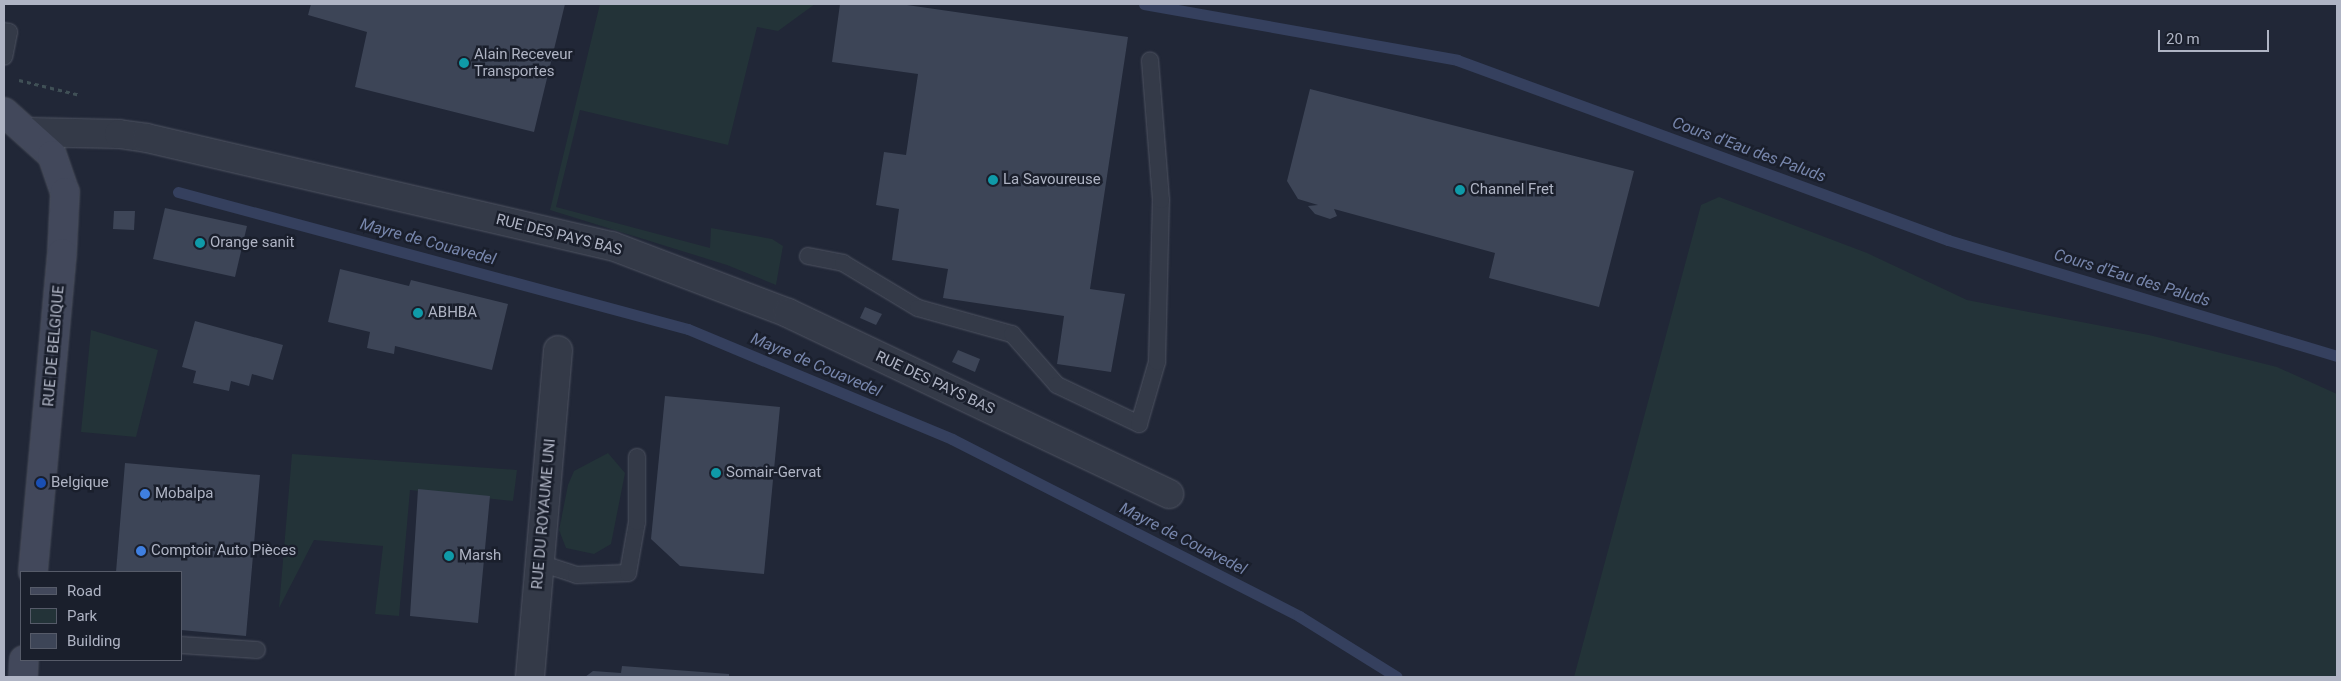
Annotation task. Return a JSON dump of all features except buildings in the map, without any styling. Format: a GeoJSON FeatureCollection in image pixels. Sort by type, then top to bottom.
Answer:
{"type":"FeatureCollection","features":[{"type":"Feature","properties":{"kind":"street"},"geometry":{"type":"LineString","coordinates":[[4,112],[29,132]]}},
{"type":"Feature","properties":{"kind":"street","name":"RUE DES PAYS BAS"},"geometry":{"type":"LineString","coordinates":[[29,132],[119,134],[147,138],[612,246],[788,312],[1169,494]]}},
{"type":"Feature","properties":{"kind":"street","name":"RUE DE BELGIQUE"},"geometry":{"type":"LineString","coordinates":[[29,132],[52,155],[65,192],[62,253],[33,571]]}},
{"type":"Feature","properties":{"kind":"street","name":"RUE DU ROYAUME UNI"},"geometry":{"type":"LineString","coordinates":[[530,677],[558,350]]}},
{"type":"Feature","properties":{"kind":"street"},"geometry":{"type":"LineString","coordinates":[[23,677],[24,661]]}},
{"type":"Feature","properties":{"kind":"lane"},"geometry":{"type":"LineString","coordinates":[[4,31],[9,32],[4,56]]}},
{"type":"Feature","properties":{"kind":"lane"},"geometry":{"type":"LineString","coordinates":[[808,256],[843,263],[918,308],[1012,334],[1057,385],[1139,424],[1158,362],[1161,200],[1150,60]]}},
{"type":"Feature","properties":{"kind":"lane"},"geometry":{"type":"LineString","coordinates":[[540,563],[576,575],[628,573],[637,522],[637,457]]}},
{"type":"Feature","properties":{"kind":"lane"},"geometry":{"type":"LineString","coordinates":[[182,645],[257,650]]}},
{"type":"Feature","properties":{"kind":"path"},"geometry":{"type":"LineString","coordinates":[[13,78],[80,95]]}},
{"type":"Feature","properties":{"kind":"green space"},"geometry":{"type":"Polygon","coordinates":[[[600,4],[815,4],[778,31],[757,27],[728,145],[580,110],[556,207],[710,248],[711,228],[772,239],[783,246],[776,285],[727,265],[550,210],[600,4]]]}},
{"type":"Feature","properties":{"kind":"green space"},"geometry":{"type":"Polygon","coordinates":[[[1719,197],[1867,253],[1967,300],[2149,335],[2277,367],[2337,394],[2337,677],[1574,677],[1701,205],[1719,197]]]}},
{"type":"Feature","properties":{"kind":"green space"},"geometry":{"type":"Polygon","coordinates":[[[91,330],[158,350],[136,437],[81,432],[91,330]]]}},
{"type":"Feature","properties":{"kind":"green space"},"geometry":{"type":"Polygon","coordinates":[[[608,453],[625,473],[611,544],[594,554],[566,548],[559,530],[568,485],[574,471],[608,453]]]}},
{"type":"Feature","properties":{"kind":"green space"},"geometry":{"type":"Polygon","coordinates":[[[292,454],[517,470],[513,501],[410,490],[399,616],[375,614],[383,546],[314,540],[279,608],[292,454]]]}},
{"type":"Feature","properties":{"kind":"waterway","name":"Cours d'Eau des Paluds"},"geometry":{"type":"LineString","coordinates":[[1144,4],[1457,60],[1948,240],[2337,356]]}},
{"type":"Feature","properties":{"kind":"waterway","name":"Mayre de Couavedel"},"geometry":{"type":"LineString","coordinates":[[178,192],[688,329],[952,439],[1299,616],[1397,677]]}},
{"type":"Feature","properties":{"kind":"place","name":"Alain Receveur Transportes"},"geometry":{"type":"Point","coordinates":[464,63]}},
{"type":"Feature","properties":{"kind":"place","name":"La Savoureuse"},"geometry":{"type":"Point","coordinates":[993,180]}},
{"type":"Feature","properties":{"kind":"place","name":"Channel Fret"},"geometry":{"type":"Point","coordinates":[1460,190]}},
{"type":"Feature","properties":{"kind":"place","name":"Orange sanit"},"geometry":{"type":"Point","coordinates":[200,243]}},
{"type":"Feature","properties":{"kind":"place","name":"ABHBA"},"geometry":{"type":"Point","coordinates":[418,313]}},
{"type":"Feature","properties":{"kind":"place","name":"Somair-Gervat"},"geometry":{"type":"Point","coordinates":[716,473]}},
{"type":"Feature","properties":{"kind":"place","name":"Belgique"},"geometry":{"type":"Point","coordinates":[41,483]}},
{"type":"Feature","properties":{"kind":"place","name":"Mobalpa"},"geometry":{"type":"Point","coordinates":[145,494]}},
{"type":"Feature","properties":{"kind":"place","name":"Comptoir Auto Pièces"},"geometry":{"type":"Point","coordinates":[141,551]}},
{"type":"Feature","properties":{"kind":"place","name":"Marsh"},"geometry":{"type":"Point","coordinates":[449,556]}}]}
